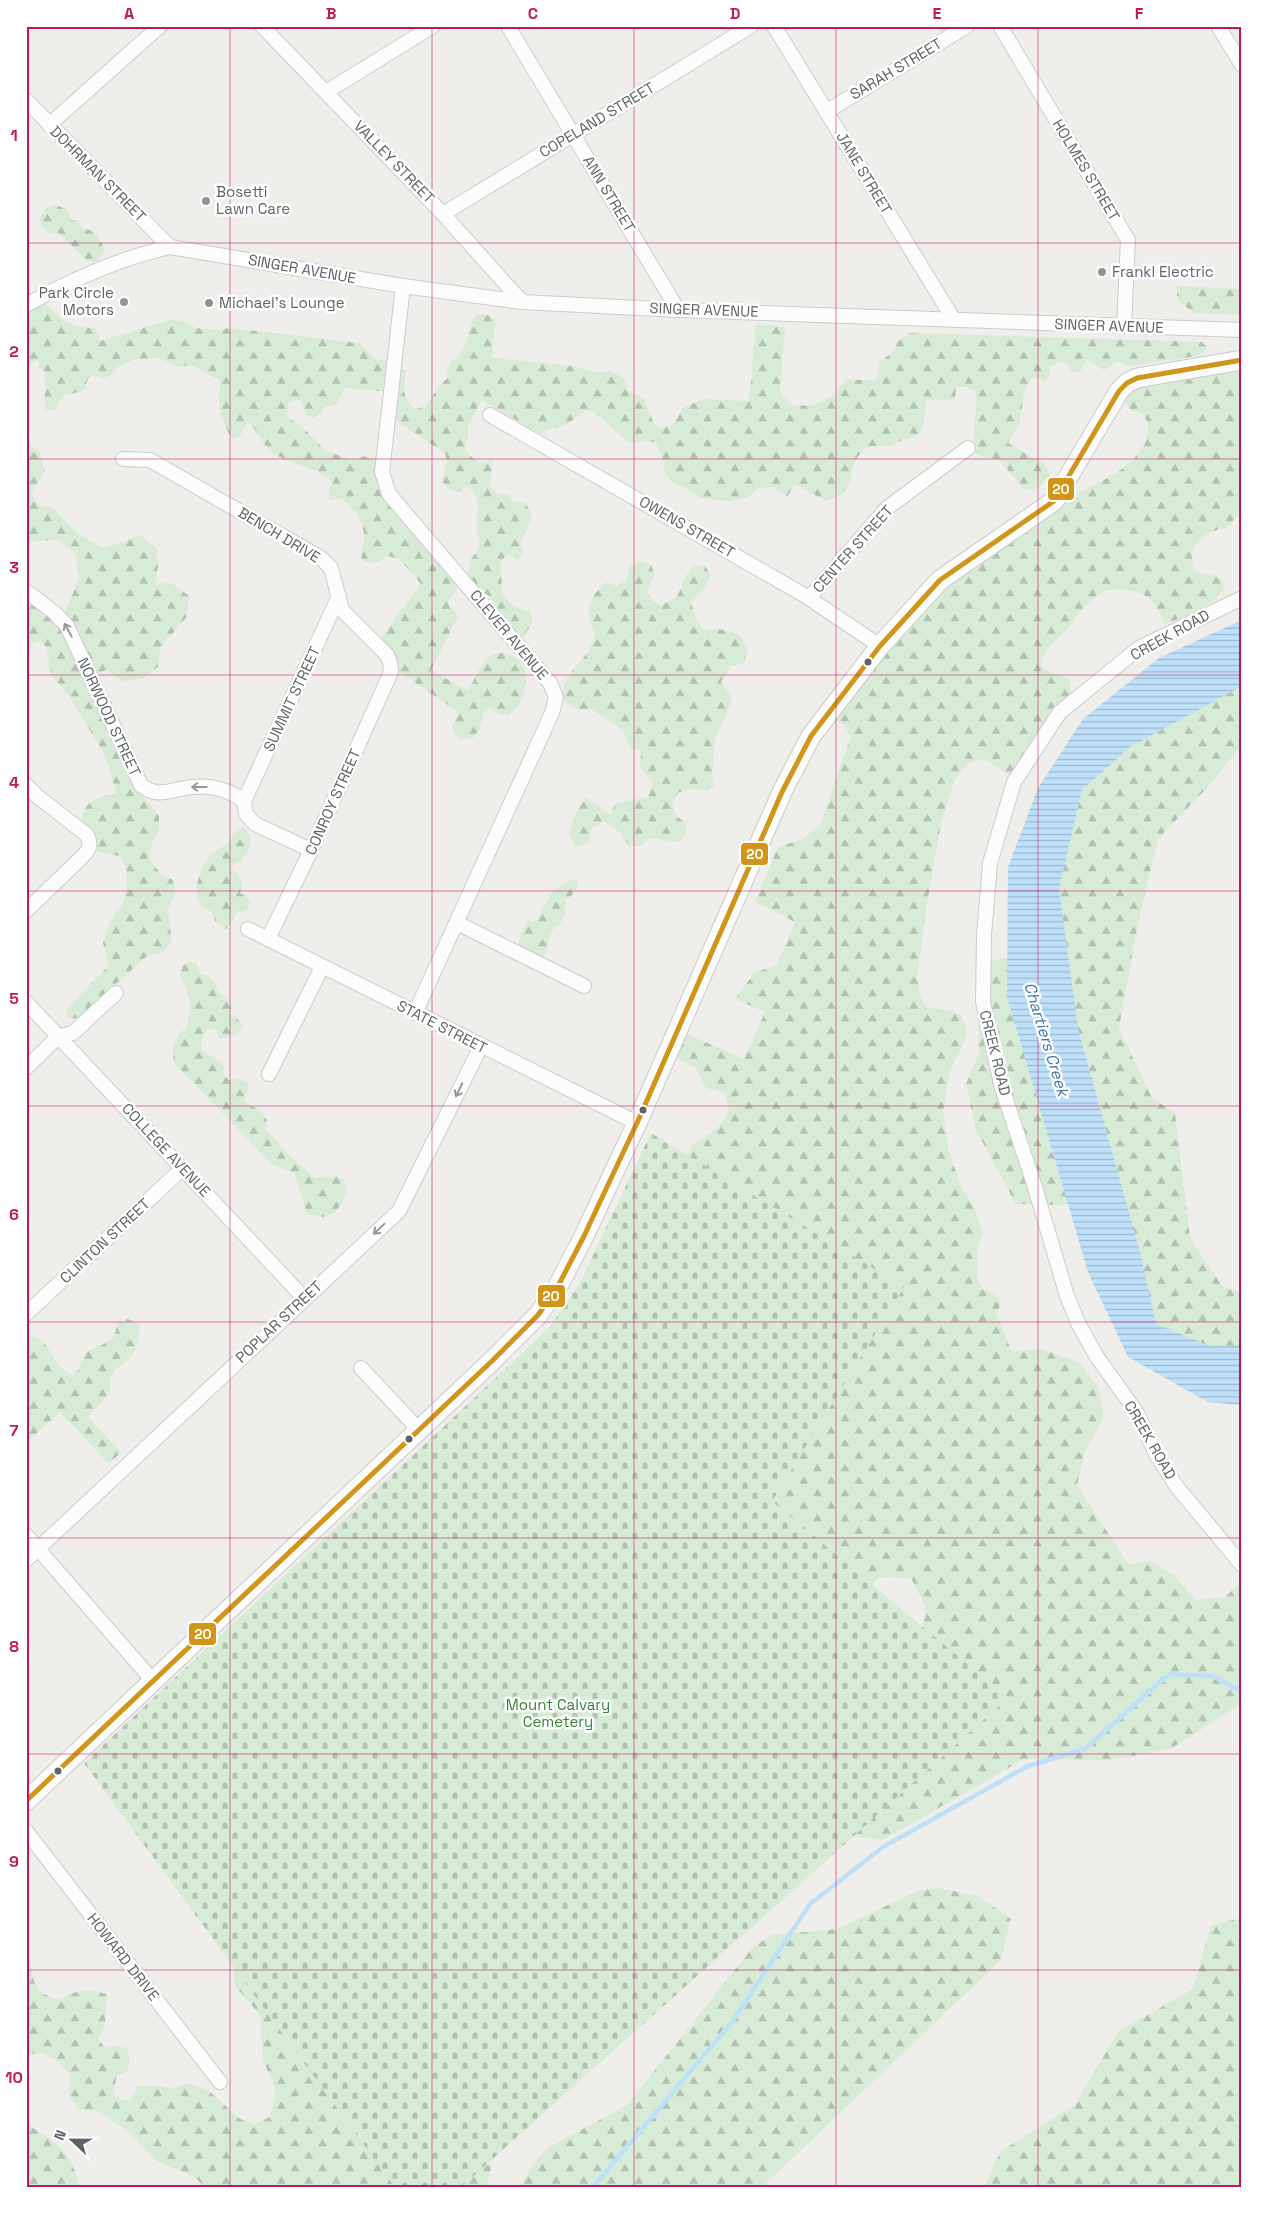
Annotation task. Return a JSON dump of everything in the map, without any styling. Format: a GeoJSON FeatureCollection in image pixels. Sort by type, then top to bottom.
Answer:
{"type":"FeatureCollection","features":[{"type":"Feature","properties":{"kind":"street"},"geometry":{"type":"LineString","coordinates":[[49,125],[160,26]]}},
{"type":"Feature","properties":{"kind":"street","name":"VALLEY STREET"},"geometry":{"type":"LineString","coordinates":[[262,26],[443,214],[522,302]]}},
{"type":"Feature","properties":{"kind":"street"},"geometry":{"type":"LineString","coordinates":[[326,92],[433,26]]}},
{"type":"Feature","properties":{"kind":"street","name":"ANN STREET"},"geometry":{"type":"LineString","coordinates":[[508,26],[678,310]]}},
{"type":"Feature","properties":{"kind":"street","name":"COPELAND STREET"},"geometry":{"type":"LineString","coordinates":[[443,214],[751,26]]}},
{"type":"Feature","properties":{"kind":"street","name":"JANE STREET"},"geometry":{"type":"LineString","coordinates":[[774,26],[954,320]]}},
{"type":"Feature","properties":{"kind":"street","name":"SARAH STREET"},"geometry":{"type":"LineString","coordinates":[[826,112],[966,26]]}},
{"type":"Feature","properties":{"kind":"street","name":"HOLMES STREET"},"geometry":{"type":"LineString","coordinates":[[1000,26],[1128,240],[1124,326]]}},
{"type":"Feature","properties":{"kind":"street"},"geometry":{"type":"LineString","coordinates":[[1218,26],[1242,65]]}},
{"type":"Feature","properties":{"kind":"street","name":"DOHRMAN STREET"},"geometry":{"type":"LineString","coordinates":[[26,100],[170,247]]}},
{"type":"Feature","properties":{"kind":"street"},"geometry":{"type":"LineString","coordinates":[[26,305],[78,278],[150,251],[170,247]]}},
{"type":"Feature","properties":{"kind":"street","name":"SINGER AVENUE"},"geometry":{"type":"LineString","coordinates":[[170,247],[403,286],[522,302],[678,310],[1242,330]]}},
{"type":"Feature","properties":{"kind":"street","name":"CLEVER AVENUE"},"geometry":{"type":"LineString","coordinates":[[403,286],[382,472],[389,494],[550,683],[556,697],[552,713],[415,1013]]}},
{"type":"Feature","properties":{"kind":"street"},"geometry":{"type":"LineString","coordinates":[[26,1801],[420,1430],[538,1314],[557,1288],[638,1123],[782,792],[811,736],[880,646],[940,580],[1054,501],[1119,391],[1127,383],[1137,378],[1242,360]]}},
{"type":"Feature","properties":{"kind":"street","name":"OWENS STREET"},"geometry":{"type":"LineString","coordinates":[[490,415],[809,598],[880,646]]}},
{"type":"Feature","properties":{"kind":"street","name":"CENTER STREET"},"geometry":{"type":"LineString","coordinates":[[809,598],[886,508],[968,448]]}},
{"type":"Feature","properties":{"kind":"street","name":"BENCH DRIVE"},"geometry":{"type":"LineString","coordinates":[[123,459],[150,460],[321,558],[331,568],[342,610],[387,655],[390,662]]}},
{"type":"Feature","properties":{"kind":"street","name":"NORWOOD STREET"},"geometry":{"type":"LineString","coordinates":[[26,591],[55,613],[67,626],[141,785],[149,792],[161,793],[192,787],[214,787],[234,794],[244,802]]}},
{"type":"Feature","properties":{"kind":"street","name":"SUMMIT STREET"},"geometry":{"type":"LineString","coordinates":[[244,802],[339,596]]}},
{"type":"Feature","properties":{"kind":"street","name":"CREEK ROAD"},"geometry":{"type":"LineString","coordinates":[[1242,598],[1139,648],[1060,712],[1019,774],[1014,782],[990,863],[984,935],[983,1002],[1002,1088],[1034,1184],[1059,1272],[1079,1325],[1097,1357],[1137,1413],[1156,1456],[1177,1487],[1242,1565]]}},
{"type":"Feature","properties":{"kind":"street","name":"CONROY STREET"},"geometry":{"type":"LineString","coordinates":[[268,939],[311,850],[391,672],[390,662]]}},
{"type":"Feature","properties":{"kind":"street"},"geometry":{"type":"LineString","coordinates":[[26,785],[37,796],[87,835],[90,842],[90,848],[84,856],[26,911]]}},
{"type":"Feature","properties":{"kind":"street"},"geometry":{"type":"LineString","coordinates":[[244,802],[246,814],[255,824],[311,850]]}},
{"type":"Feature","properties":{"kind":"street"},"geometry":{"type":"LineString","coordinates":[[457,923],[584,986]]}},
{"type":"Feature","properties":{"kind":"street","name":"STATE STREET"},"geometry":{"type":"LineString","coordinates":[[248,929],[638,1123]]}},
{"type":"Feature","properties":{"kind":"street"},"geometry":{"type":"LineString","coordinates":[[269,1074],[322,967]]}},
{"type":"Feature","properties":{"kind":"street"},"geometry":{"type":"LineString","coordinates":[[26,1068],[59,1036],[74,1033],[116,993]]}},
{"type":"Feature","properties":{"kind":"street","name":"COLLEGE AVENUE"},"geometry":{"type":"LineString","coordinates":[[26,1002],[184,1168],[304,1298]]}},
{"type":"Feature","properties":{"kind":"street","name":"POPLAR STREET"},"geometry":{"type":"LineString","coordinates":[[26,1560],[399,1211],[481,1046]]}},
{"type":"Feature","properties":{"kind":"street","name":"CLINTON STREET"},"geometry":{"type":"LineString","coordinates":[[26,1314],[184,1168]]}},
{"type":"Feature","properties":{"kind":"street"},"geometry":{"type":"LineString","coordinates":[[361,1368],[420,1430]]}},
{"type":"Feature","properties":{"kind":"street"},"geometry":{"type":"LineString","coordinates":[[26,1535],[154,1682]]}},
{"type":"Feature","properties":{"kind":"street","name":"HOWARD DRIVE"},"geometry":{"type":"LineString","coordinates":[[26,1831],[220,2082]]}},
{"type":"Feature","properties":{"kind":"green space"},"geometry":{"type":"Polygon","coordinates":[[[55,204],[67,210],[71,220],[77,221],[83,229],[88,229],[97,235],[104,250],[98,262],[87,261],[59,233],[51,234],[42,228],[40,220],[42,213],[48,207],[55,204]]]}},
{"type":"Feature","properties":{"kind":"green space"},"geometry":{"type":"Polygon","coordinates":[[[1177,286],[1242,289],[1242,315],[1194,313],[1177,300],[1177,286]]]}},
{"type":"Feature","properties":{"kind":"green space"},"geometry":{"type":"Polygon","coordinates":[[[44,301],[66,321],[87,328],[95,328],[100,341],[173,319],[188,323],[195,328],[220,330],[229,328],[360,343],[374,359],[392,361],[389,392],[344,388],[341,397],[333,406],[326,406],[322,413],[313,418],[306,415],[302,403],[296,399],[288,404],[287,417],[299,424],[326,451],[356,461],[363,456],[373,459],[455,578],[456,591],[449,600],[449,606],[458,616],[431,670],[468,691],[485,661],[493,655],[505,653],[515,657],[525,671],[525,684],[519,705],[508,716],[497,713],[490,707],[485,710],[480,729],[473,738],[461,740],[455,736],[452,728],[458,712],[398,671],[380,639],[421,584],[399,559],[388,556],[379,562],[373,563],[362,560],[364,530],[360,520],[342,499],[329,500],[329,489],[333,483],[326,477],[319,472],[281,458],[273,453],[248,423],[239,437],[233,439],[231,437],[221,412],[219,380],[192,365],[177,367],[169,362],[155,358],[136,359],[120,365],[110,376],[102,378],[95,375],[88,378],[85,390],[64,395],[54,410],[46,410],[44,401],[46,389],[45,372],[39,368],[38,360],[30,364],[26,370],[26,312],[44,301]]]}},
{"type":"Feature","properties":{"kind":"green space"},"geometry":{"type":"Polygon","coordinates":[[[477,314],[488,315],[495,320],[492,358],[573,366],[597,373],[612,371],[624,379],[628,390],[644,399],[654,424],[661,428],[673,425],[683,408],[703,399],[749,401],[756,324],[785,327],[780,393],[792,405],[801,406],[817,404],[823,401],[847,379],[876,381],[880,362],[895,350],[897,342],[909,333],[1202,342],[1207,347],[1206,350],[1197,356],[1130,366],[1117,362],[1104,370],[1087,360],[1079,373],[1072,372],[1067,364],[1059,362],[1050,367],[1050,376],[1045,382],[1033,377],[1024,392],[1020,422],[1008,443],[1044,464],[1050,474],[1042,485],[1033,489],[1024,489],[998,459],[985,458],[976,453],[974,445],[975,392],[967,387],[956,387],[955,400],[926,400],[923,428],[916,437],[904,439],[891,446],[868,446],[857,458],[847,489],[826,501],[795,484],[787,497],[772,487],[759,488],[747,498],[728,501],[700,498],[687,488],[673,483],[665,474],[663,460],[656,442],[644,441],[632,444],[590,410],[563,426],[550,429],[541,434],[482,400],[467,427],[469,436],[465,444],[465,451],[479,463],[493,460],[490,486],[498,494],[508,495],[514,502],[525,503],[531,514],[530,523],[520,544],[523,551],[518,561],[509,553],[501,561],[502,593],[512,606],[531,612],[533,622],[521,640],[495,613],[491,598],[474,586],[467,576],[471,559],[478,549],[480,539],[477,532],[478,503],[473,491],[466,486],[458,492],[448,489],[442,481],[447,462],[445,453],[392,418],[396,370],[406,371],[404,391],[410,404],[415,409],[425,407],[437,389],[447,379],[448,368],[462,352],[477,314]]]}},
{"type":"Feature","properties":{"kind":"green space"},"geometry":{"type":"Polygon","coordinates":[[[1242,363],[1242,510],[1227,528],[1210,532],[1198,541],[1192,554],[1195,571],[1221,578],[1224,588],[1206,606],[1165,624],[1155,605],[1142,594],[1117,589],[1107,591],[1092,599],[1047,650],[1041,666],[1071,682],[1070,695],[1014,778],[986,760],[975,760],[967,765],[955,779],[941,823],[926,909],[917,977],[921,998],[927,1007],[951,1011],[961,1016],[966,1026],[965,1040],[950,1070],[943,1111],[948,1148],[960,1184],[975,1209],[983,1233],[977,1249],[977,1278],[982,1289],[995,1294],[1001,1304],[996,1314],[1012,1352],[1042,1349],[1078,1362],[1098,1386],[1104,1417],[1086,1449],[1077,1485],[1128,1564],[1150,1561],[1174,1575],[1196,1600],[1225,1597],[1242,1581],[1242,1703],[1172,1748],[1112,1760],[1024,1759],[883,1840],[837,1833],[919,1654],[926,1607],[911,1578],[880,1577],[840,1614],[803,1634],[681,1171],[692,1145],[718,1128],[729,1110],[725,1093],[706,1088],[695,1068],[672,1055],[682,1032],[744,1059],[765,1012],[735,999],[754,973],[777,965],[795,922],[755,902],[778,847],[801,840],[820,825],[851,736],[843,724],[828,719],[940,588],[1061,502],[1115,474],[1133,460],[1145,444],[1149,425],[1143,414],[1130,409],[1124,401],[1133,388],[1242,363]]]}},
{"type":"Feature","properties":{"kind":"green space"},"geometry":{"type":"Polygon","coordinates":[[[26,443],[40,452],[45,472],[31,493],[39,505],[53,508],[76,532],[102,548],[140,535],[157,549],[158,566],[155,583],[173,584],[189,596],[186,618],[160,648],[158,667],[142,679],[122,681],[106,670],[85,679],[144,798],[159,816],[159,830],[152,843],[149,859],[160,873],[173,880],[176,895],[167,908],[171,942],[161,953],[148,955],[78,1018],[68,1019],[67,1009],[109,965],[103,943],[110,921],[123,905],[127,884],[126,866],[119,856],[87,849],[83,835],[83,815],[89,803],[103,796],[116,793],[106,757],[70,697],[51,675],[47,648],[41,641],[33,643],[26,659],[26,611],[34,601],[54,616],[65,613],[79,578],[76,554],[59,540],[31,541],[26,544],[26,443]]]}},
{"type":"Feature","properties":{"kind":"green space"},"geometry":{"type":"Polygon","coordinates":[[[640,561],[651,564],[654,575],[647,592],[653,602],[662,605],[677,597],[687,574],[695,565],[705,566],[711,576],[704,589],[691,602],[695,616],[703,630],[730,631],[737,634],[746,645],[744,664],[732,665],[721,682],[732,698],[726,716],[715,736],[712,776],[714,787],[705,791],[689,788],[678,793],[672,805],[677,816],[687,825],[685,836],[677,842],[650,838],[640,846],[629,846],[619,832],[604,821],[592,828],[588,843],[575,847],[569,833],[576,812],[586,797],[610,815],[615,804],[648,797],[653,783],[640,767],[641,751],[630,748],[623,730],[591,709],[576,709],[562,699],[567,678],[592,644],[595,634],[589,613],[595,594],[605,583],[618,586],[627,579],[630,566],[640,561]]]}},
{"type":"Feature","properties":{"kind":"green space"},"geometry":{"type":"Polygon","coordinates":[[[1242,645],[1242,745],[1205,790],[1158,839],[1138,923],[1119,1028],[1152,1098],[1175,1113],[1190,1238],[1222,1286],[1242,1293],[1242,1358],[1159,1338],[1100,1201],[1060,1205],[1016,1204],[976,1130],[966,1084],[979,1053],[977,963],[1036,953],[1056,808],[1242,645]]]}},
{"type":"Feature","properties":{"kind":"green space"},"geometry":{"type":"Polygon","coordinates":[[[243,827],[249,836],[249,849],[240,862],[235,863],[230,869],[241,878],[240,893],[247,896],[250,903],[246,911],[237,912],[232,923],[226,929],[215,921],[213,912],[199,902],[197,886],[202,868],[211,854],[224,846],[243,827]]]}},
{"type":"Feature","properties":{"kind":"green space"},"geometry":{"type":"Polygon","coordinates":[[[576,879],[578,886],[572,895],[565,900],[566,910],[560,924],[551,932],[547,948],[541,959],[520,952],[520,936],[528,921],[534,922],[540,917],[543,906],[548,902],[549,895],[566,882],[576,879]]]}},
{"type":"Feature","properties":{"kind":"green space"},"geometry":{"type":"Polygon","coordinates":[[[188,962],[196,963],[200,974],[213,979],[218,992],[230,1002],[232,1008],[229,1014],[236,1017],[243,1026],[236,1034],[224,1038],[220,1038],[216,1030],[208,1028],[202,1038],[201,1049],[224,1066],[223,1074],[229,1080],[239,1079],[248,1083],[249,1091],[244,1098],[247,1104],[260,1110],[267,1120],[265,1128],[286,1152],[314,1178],[333,1176],[344,1179],[347,1192],[342,1203],[334,1213],[323,1217],[307,1214],[295,1174],[271,1163],[175,1064],[174,1044],[187,1027],[189,1013],[189,996],[180,979],[182,966],[188,962]]]}},
{"type":"Feature","properties":{"kind":"green space","name":"Mount Calvary Cemetery"},"geometry":{"type":"Polygon","coordinates":[[[651,1133],[904,1287],[772,1501],[1008,1698],[461,2187],[395,2187],[84,1763],[548,1329],[580,1283],[651,1133]]]}},
{"type":"Feature","properties":{"kind":"green space"},"geometry":{"type":"Polygon","coordinates":[[[128,1319],[140,1325],[136,1348],[132,1355],[115,1370],[111,1378],[110,1393],[88,1417],[121,1452],[109,1464],[60,1412],[26,1443],[26,1334],[35,1336],[41,1341],[59,1365],[71,1375],[78,1370],[87,1351],[102,1345],[114,1337],[118,1322],[128,1319]]]}},
{"type":"Feature","properties":{"kind":"green space"},"geometry":{"type":"Polygon","coordinates":[[[938,1888],[978,1896],[1011,1919],[1001,1960],[762,2187],[521,2187],[532,2165],[548,2148],[627,2105],[753,1947],[772,1935],[838,1929],[917,1891],[938,1888]]]}},
{"type":"Feature","properties":{"kind":"green space"},"geometry":{"type":"Polygon","coordinates":[[[1242,1918],[1242,2187],[984,2187],[1001,2151],[1075,2105],[1118,2032],[1193,1989],[1211,1925],[1242,1918]]]}},
{"type":"Feature","properties":{"kind":"green space"},"geometry":{"type":"Polygon","coordinates":[[[26,1962],[31,1969],[38,1989],[44,1994],[60,2000],[72,1993],[83,1991],[107,1994],[105,2023],[98,2039],[105,2048],[116,2046],[127,2048],[130,2062],[126,2072],[117,2075],[113,2093],[120,2099],[130,2101],[135,2094],[136,2086],[159,2086],[173,2089],[188,2083],[209,2091],[240,2119],[255,2124],[270,2117],[276,2091],[263,2060],[260,2015],[235,1986],[233,1975],[236,1966],[410,2187],[204,2187],[196,2178],[157,2161],[129,2132],[98,2111],[80,2110],[69,2097],[70,2075],[56,2060],[39,2053],[26,2056],[26,1962]]]}},
{"type":"Feature","properties":{"kind":"green space"},"geometry":{"type":"Polygon","coordinates":[[[26,2124],[54,2142],[61,2149],[73,2165],[79,2187],[28,2187],[26,2124]]]}},
{"type":"Feature","properties":{"kind":"green space"},"geometry":{"type":"Polygon","coordinates":[[[492,2164],[485,2187],[457,2187],[470,2169],[492,2164]]]}},
{"type":"Feature","properties":{"kind":"water","name":"Chartiers Creek"},"geometry":{"type":"Polygon","coordinates":[[[1242,620],[1242,686],[1130,747],[1082,790],[1059,888],[1078,1029],[1140,1252],[1156,1324],[1210,1346],[1242,1345],[1242,1405],[1208,1402],[1128,1357],[1088,1272],[1007,997],[1008,867],[1038,788],[1083,719],[1159,658],[1242,620]]]}},
{"type":"Feature","properties":{"kind":"waterway"},"geometry":{"type":"LineString","coordinates":[[593,2187],[732,2022],[810,1904],[883,1847],[1028,1766],[1085,1749],[1169,1674],[1213,1676],[1242,1692]]}},
{"type":"Feature","properties":{"kind":"transit line","name":"20"},"geometry":{"type":"LineString","coordinates":[[26,1801],[493,1360],[538,1315],[557,1288],[584,1236],[637,1123],[782,792],[811,736],[880,646],[940,580],[1054,501],[1119,391],[1127,383],[1137,378],[1242,360]]}},
{"type":"Feature","properties":{"kind":"place","name":"Bosetti Lawn Care"},"geometry":{"type":"Point","coordinates":[206,201]}},
{"type":"Feature","properties":{"kind":"place","name":"Frankl Electric"},"geometry":{"type":"Point","coordinates":[1102,272]}},
{"type":"Feature","properties":{"kind":"place","name":"Park Circle Motors"},"geometry":{"type":"Point","coordinates":[124,302]}},
{"type":"Feature","properties":{"kind":"place","name":"Michael's Lounge"},"geometry":{"type":"Point","coordinates":[209,303]}}]}
